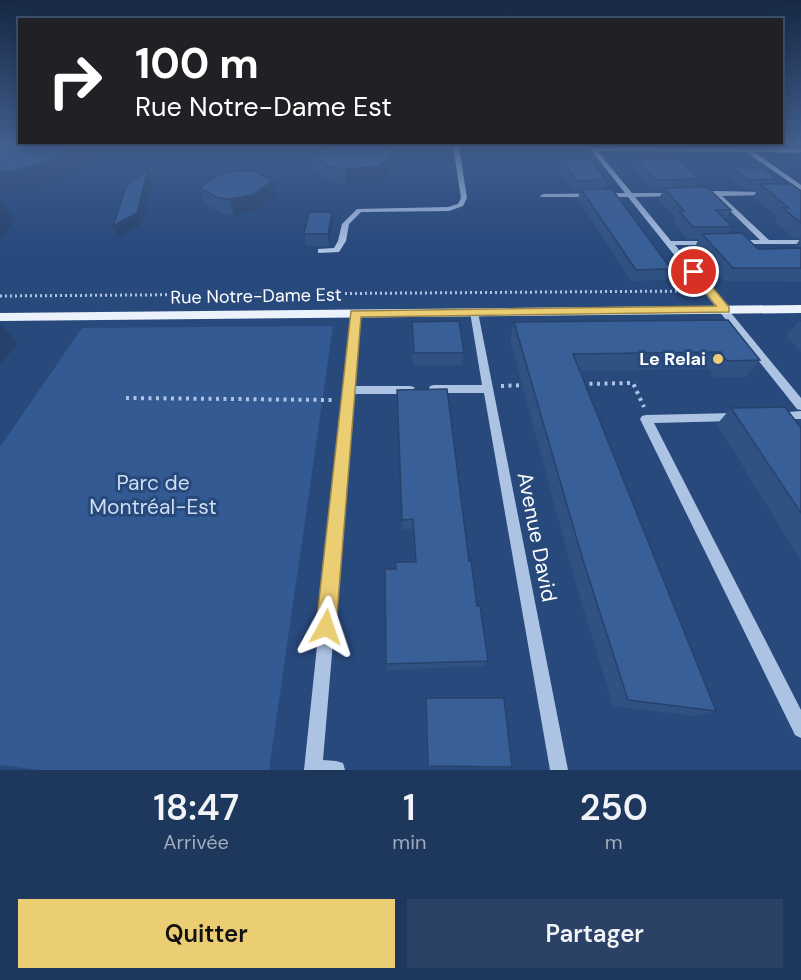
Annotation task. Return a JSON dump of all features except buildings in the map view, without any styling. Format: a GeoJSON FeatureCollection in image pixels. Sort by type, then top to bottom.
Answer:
{"type":"FeatureCollection","features":[{"type":"Feature","properties":{"kind":"main road","name":"Rue Notre-Dame Est"},"geometry":{"type":"LineString","coordinates":[[0,317],[801,309]]}},
{"type":"Feature","properties":{"kind":"street"},"geometry":{"type":"LineString","coordinates":[[321,251],[336,250],[342,241],[346,224],[359,210],[449,209],[461,205],[464,198],[461,178]]}},
{"type":"Feature","properties":{"kind":"street"},"geometry":{"type":"LineString","coordinates":[[617,178],[799,401]]}},
{"type":"Feature","properties":{"kind":"street"},"geometry":{"type":"LineString","coordinates":[[785,178],[801,190]]}},
{"type":"Feature","properties":{"kind":"street"},"geometry":{"type":"LineString","coordinates":[[790,192],[801,190]]}},
{"type":"Feature","properties":{"kind":"street"},"geometry":{"type":"LineString","coordinates":[[695,194],[780,192]]}},
{"type":"Feature","properties":{"kind":"street"},"geometry":{"type":"LineString","coordinates":[[716,193],[767,242]]}},
{"type":"Feature","properties":{"kind":"street"},"geometry":{"type":"LineString","coordinates":[[543,196],[684,194]]}},
{"type":"Feature","properties":{"kind":"street"},"geometry":{"type":"LineString","coordinates":[[670,243],[801,242]]}},
{"type":"Feature","properties":{"kind":"street","name":"Avenue David"},"geometry":{"type":"LineString","coordinates":[[474,312],[559,770]]}},
{"type":"Feature","properties":{"kind":"street"},"geometry":{"type":"LineString","coordinates":[[336,770],[313,769],[356,313]]}},
{"type":"Feature","properties":{"kind":"street"},"geometry":{"type":"LineString","coordinates":[[348,395],[488,388]]}},
{"type":"Feature","properties":{"kind":"street"},"geometry":{"type":"LineString","coordinates":[[801,415],[646,419],[801,729]]}},
{"type":"Feature","properties":{"kind":"path","name":"Rue Notre-Dame Est"},"geometry":{"type":"LineString","coordinates":[[0,296],[709,291]]}},
{"type":"Feature","properties":{"kind":"path"},"geometry":{"type":"LineString","coordinates":[[577,384],[633,383],[643,403]]}},
{"type":"Feature","properties":{"kind":"path"},"geometry":{"type":"LineString","coordinates":[[510,385],[532,384]]}},
{"type":"Feature","properties":{"kind":"path"},"geometry":{"type":"LineString","coordinates":[[126,398],[348,395]]}},
{"type":"Feature","properties":{"kind":"green space","name":"Parc de Montréal-Est"},"geometry":{"type":"Polygon","coordinates":[[[333,326],[269,770],[40,770],[0,765],[0,447],[82,328],[333,326]]]}},
{"type":"Feature","properties":{"kind":"place","name":"Le Relai"},"geometry":{"type":"Point","coordinates":[718,359]}},
{"type":"Feature","properties":{"kind":"route"},"geometry":{"type":"LineString","coordinates":[[326,627],[356,313],[725,310],[694,272]]}}]}
